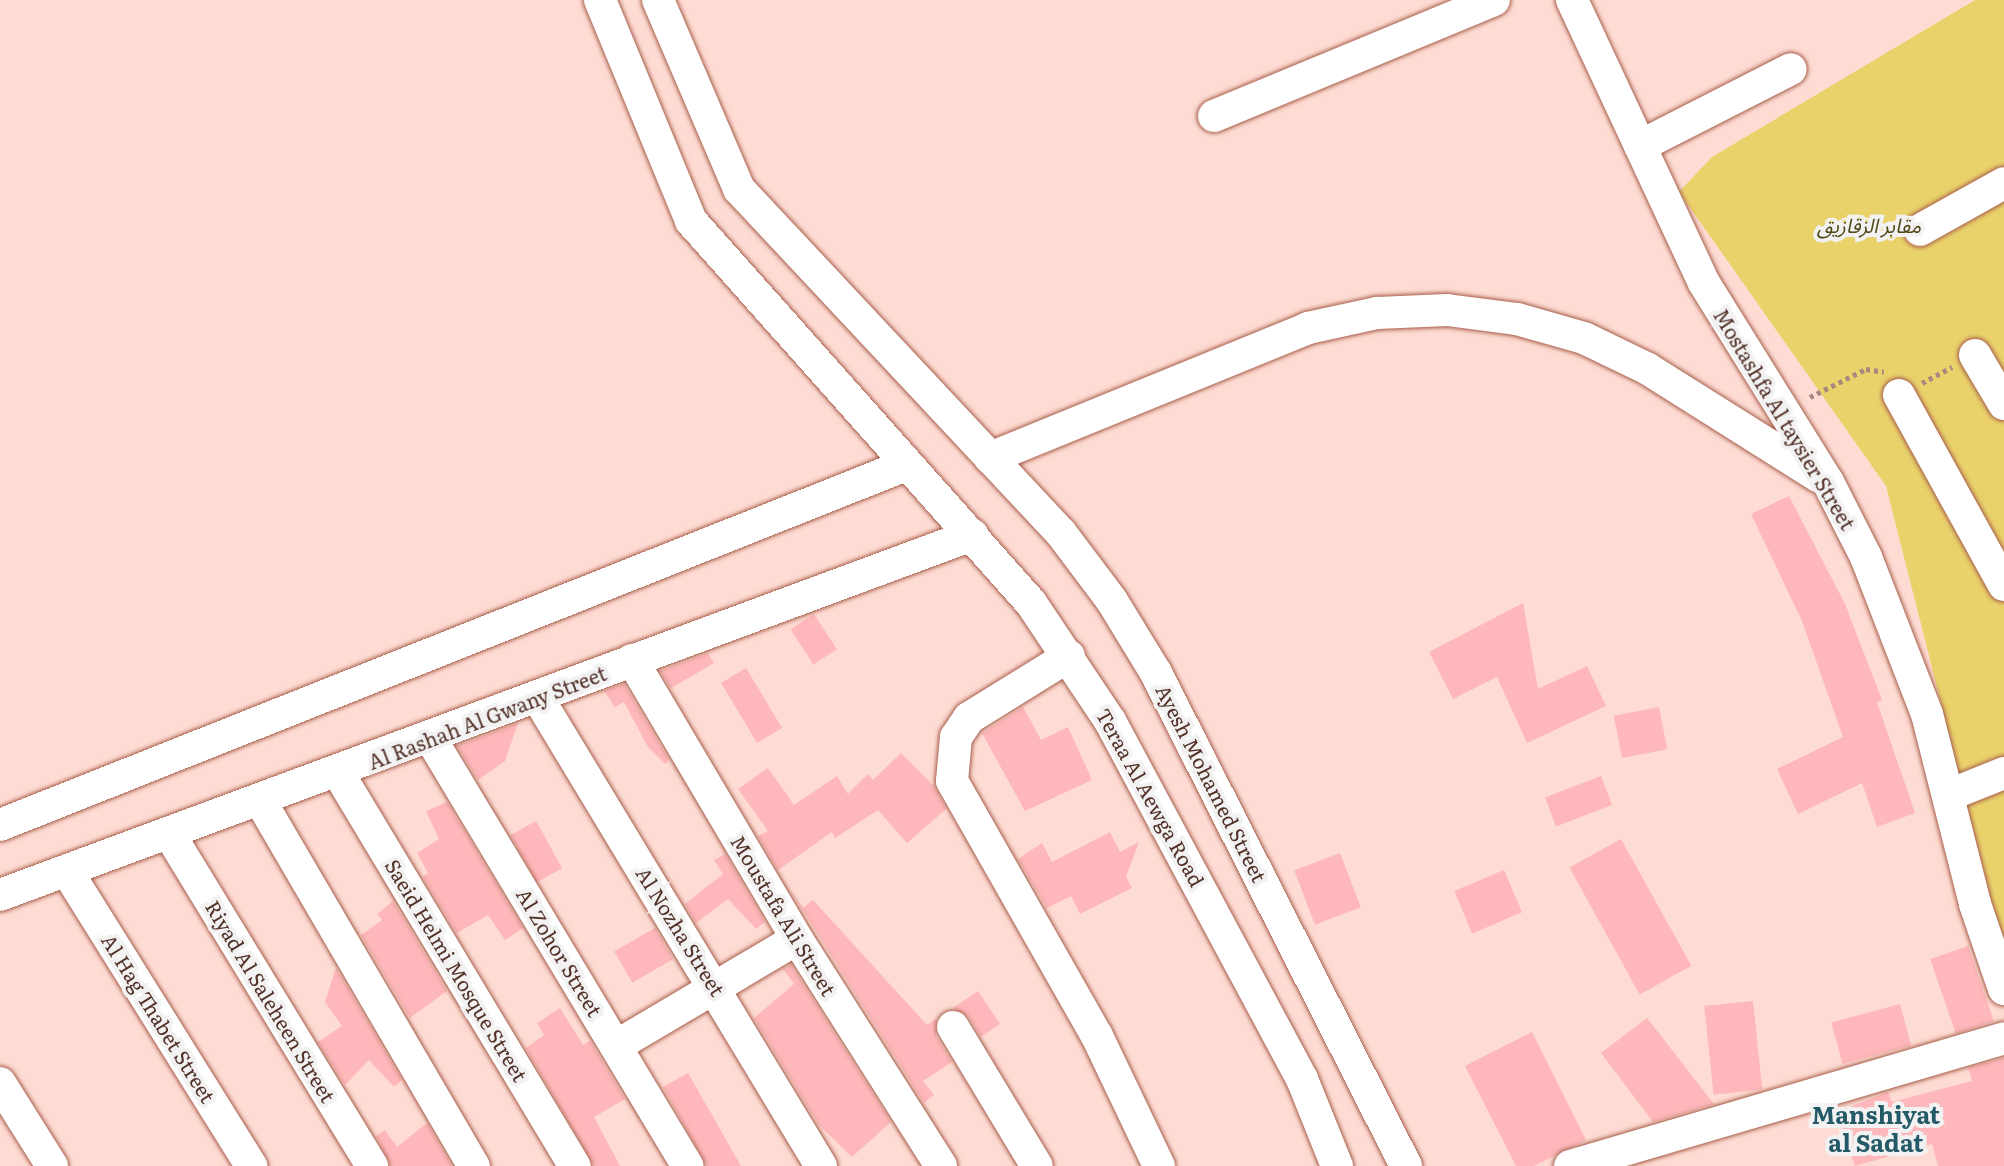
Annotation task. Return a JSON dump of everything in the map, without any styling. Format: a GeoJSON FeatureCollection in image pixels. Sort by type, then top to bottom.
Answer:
{"type":"FeatureCollection","features":[{"type":"Feature","properties":{"kind":"street","name":"Teraa Al Aewga Road"},"geometry":{"type":"LineString","coordinates":[[600,0],[691,221],[906,465],[972,535],[1069,656],[1201,886],[1302,1079],[1337,1166]]}},
{"type":"Feature","properties":{"kind":"street","name":"Ayesh Mohamed Street"},"geometry":{"type":"LineString","coordinates":[[658,0],[739,189],[965,435],[1061,533],[1112,601],[1156,673],[1406,1166]]}},
{"type":"Feature","properties":{"kind":"street"},"geometry":{"type":"LineString","coordinates":[[1214,116],[1494,0]]}},
{"type":"Feature","properties":{"kind":"street","name":"Mostashfa Al taysier Street"},"geometry":{"type":"LineString","coordinates":[[1572,0],[1704,283],[1828,482],[1899,634],[1949,795],[1975,904],[2004,989]]}},
{"type":"Feature","properties":{"kind":"street"},"geometry":{"type":"LineString","coordinates":[[1640,146],[1791,69]]}},
{"type":"Feature","properties":{"kind":"street"},"geometry":{"type":"LineString","coordinates":[[1920,230],[2004,183]]}},
{"type":"Feature","properties":{"kind":"street"},"geometry":{"type":"LineString","coordinates":[[990,458],[1308,328],[1377,313],[1447,310],[1517,319],[1584,338],[1660,376],[1828,482]]}},
{"type":"Feature","properties":{"kind":"street"},"geometry":{"type":"LineString","coordinates":[[1975,355],[2004,404]]}},
{"type":"Feature","properties":{"kind":"street"},"geometry":{"type":"LineString","coordinates":[[1899,395],[2004,585]]}},
{"type":"Feature","properties":{"kind":"street"},"geometry":{"type":"LineString","coordinates":[[0,825],[906,465]]}},
{"type":"Feature","properties":{"kind":"street","name":"Al Rashah Al Gwany Street"},"geometry":{"type":"LineString","coordinates":[[0,895],[339,774],[632,660],[972,535]]}},
{"type":"Feature","properties":{"kind":"street"},"geometry":{"type":"LineString","coordinates":[[1069,656],[969,718],[953,748],[952,781],[1097,1036],[1159,1166]]}},
{"type":"Feature","properties":{"kind":"street","name":"Moustafa Ali Street"},"geometry":{"type":"LineString","coordinates":[[632,660],[797,939],[941,1166]]}},
{"type":"Feature","properties":{"kind":"street","name":"Al Nozha Street"},"geometry":{"type":"LineString","coordinates":[[538,698],[716,986],[821,1166]]}},
{"type":"Feature","properties":{"kind":"street","name":"Al Zohor Street"},"geometry":{"type":"LineString","coordinates":[[431,739],[688,1166]]}},
{"type":"Feature","properties":{"kind":"street"},"geometry":{"type":"LineString","coordinates":[[1949,795],[2004,773]]}},
{"type":"Feature","properties":{"kind":"street","name":"Saeid Helmi Mosque Street"},"geometry":{"type":"LineString","coordinates":[[339,774],[575,1166]]}},
{"type":"Feature","properties":{"kind":"street"},"geometry":{"type":"LineString","coordinates":[[261,802],[474,1166]]}},
{"type":"Feature","properties":{"kind":"street","name":"Riyad Al Saleheen Street"},"geometry":{"type":"LineString","coordinates":[[170,835],[372,1166]]}},
{"type":"Feature","properties":{"kind":"street","name":"Al Hag Thabet Street"},"geometry":{"type":"LineString","coordinates":[[67,871],[251,1166]]}},
{"type":"Feature","properties":{"kind":"street"},"geometry":{"type":"LineString","coordinates":[[616,1046],[797,939]]}},
{"type":"Feature","properties":{"kind":"street"},"geometry":{"type":"LineString","coordinates":[[953,1027],[1037,1166]]}},
{"type":"Feature","properties":{"kind":"street"},"geometry":{"type":"LineString","coordinates":[[1579,1165],[2004,1038]]}},
{"type":"Feature","properties":{"kind":"street"},"geometry":{"type":"LineString","coordinates":[[0,1083],[52,1166]]}},
{"type":"Feature","properties":{"kind":"path"},"geometry":{"type":"LineString","coordinates":[[1784,411],[1866,369],[1878,368],[1899,395],[1975,355]]}},
{"type":"Feature","properties":{"kind":"green space","name":"مقابر الزقازيق"},"geometry":{"type":"Polygon","coordinates":[[[1975,0],[2004,0],[2004,952],[1886,486],[1679,192],[1712,157],[1975,0]]]}},
{"type":"Feature","properties":{"kind":"building"},"geometry":{"type":"Polygon","coordinates":[[[1789,496],[1845,604],[1882,700],[1877,702],[1915,813],[1877,827],[1862,783],[1798,814],[1777,769],[1843,737],[1802,621],[1751,514],[1789,496]]]}},
{"type":"Feature","properties":{"kind":"building"},"geometry":{"type":"Polygon","coordinates":[[[1523,603],[1538,689],[1587,666],[1606,706],[1527,743],[1497,677],[1453,699],[1429,652],[1523,603]]]}},
{"type":"Feature","properties":{"kind":"building"},"geometry":{"type":"Polygon","coordinates":[[[814,614],[837,649],[813,664],[791,629],[814,614]]]}},
{"type":"Feature","properties":{"kind":"building"},"geometry":{"type":"Polygon","coordinates":[[[708,653],[714,663],[671,688],[660,671],[708,653]]]}},
{"type":"Feature","properties":{"kind":"building"},"geometry":{"type":"Polygon","coordinates":[[[746,668],[782,728],[757,743],[721,683],[746,668]]]}},
{"type":"Feature","properties":{"kind":"building"},"geometry":{"type":"Polygon","coordinates":[[[624,684],[669,760],[665,764],[648,747],[624,702],[615,707],[604,691],[624,684]]]}},
{"type":"Feature","properties":{"kind":"building"},"geometry":{"type":"Polygon","coordinates":[[[1023,707],[1041,740],[1068,727],[1092,780],[1025,811],[982,733],[1023,707]]]}},
{"type":"Feature","properties":{"kind":"building"},"geometry":{"type":"Polygon","coordinates":[[[1659,707],[1667,749],[1622,758],[1614,716],[1659,707]]]}},
{"type":"Feature","properties":{"kind":"building"},"geometry":{"type":"Polygon","coordinates":[[[518,723],[505,761],[478,780],[457,746],[518,723]]]}},
{"type":"Feature","properties":{"kind":"building"},"geometry":{"type":"Polygon","coordinates":[[[901,753],[935,787],[946,809],[907,843],[878,810],[835,838],[832,832],[778,870],[758,836],[768,831],[738,789],[768,768],[794,805],[837,776],[848,794],[868,774],[873,780],[901,753]]]}},
{"type":"Feature","properties":{"kind":"building"},"geometry":{"type":"Polygon","coordinates":[[[1601,776],[1612,805],[1556,826],[1545,798],[1601,776]]]}},
{"type":"Feature","properties":{"kind":"building"},"geometry":{"type":"Polygon","coordinates":[[[447,802],[523,928],[505,940],[488,915],[457,933],[423,877],[428,873],[417,853],[439,839],[426,811],[447,802]]]}},
{"type":"Feature","properties":{"kind":"building"},"geometry":{"type":"Polygon","coordinates":[[[536,821],[562,868],[537,882],[511,835],[536,821]]]}},
{"type":"Feature","properties":{"kind":"building"},"geometry":{"type":"Polygon","coordinates":[[[1110,832],[1120,852],[1139,842],[1126,877],[1132,888],[1080,914],[1071,896],[1047,908],[1018,859],[1042,843],[1052,862],[1110,832]]]}},
{"type":"Feature","properties":{"kind":"building"},"geometry":{"type":"Polygon","coordinates":[[[1621,839],[1691,966],[1640,994],[1569,868],[1621,839]]]}},
{"type":"Feature","properties":{"kind":"building"},"geometry":{"type":"Polygon","coordinates":[[[1340,853],[1361,907],[1315,925],[1294,871],[1340,853]]]}},
{"type":"Feature","properties":{"kind":"building"},"geometry":{"type":"Polygon","coordinates":[[[725,854],[765,922],[756,929],[728,899],[696,923],[685,904],[723,874],[714,860],[725,854]]]}},
{"type":"Feature","properties":{"kind":"building"},"geometry":{"type":"Polygon","coordinates":[[[1504,870],[1522,912],[1472,933],[1454,891],[1504,870]]]}},
{"type":"Feature","properties":{"kind":"building"},"geometry":{"type":"Polygon","coordinates":[[[791,891],[803,908],[813,900],[927,1025],[936,1019],[936,1036],[952,1062],[923,1081],[934,1095],[924,1103],[791,891]]]}},
{"type":"Feature","properties":{"kind":"building"},"geometry":{"type":"Polygon","coordinates":[[[393,901],[447,991],[410,1018],[361,935],[382,920],[377,914],[393,901]]]}},
{"type":"Feature","properties":{"kind":"building"},"geometry":{"type":"Polygon","coordinates":[[[655,928],[673,959],[632,983],[614,952],[655,928]]]}},
{"type":"Feature","properties":{"kind":"building"},"geometry":{"type":"Polygon","coordinates":[[[1968,946],[1994,1021],[1956,1034],[1930,959],[1968,946]]]}},
{"type":"Feature","properties":{"kind":"building"},"geometry":{"type":"Polygon","coordinates":[[[791,965],[891,1122],[852,1157],[819,1125],[754,1018],[794,984],[783,969],[791,965]]]}},
{"type":"Feature","properties":{"kind":"building"},"geometry":{"type":"Polygon","coordinates":[[[336,968],[402,1080],[394,1087],[369,1060],[345,1085],[318,1042],[342,1026],[325,1002],[336,968]]]}},
{"type":"Feature","properties":{"kind":"building"},"geometry":{"type":"Polygon","coordinates":[[[978,991],[1000,1024],[981,1037],[969,1017],[953,1008],[978,991]]]}},
{"type":"Feature","properties":{"kind":"building"},"geometry":{"type":"Polygon","coordinates":[[[1753,1001],[1762,1090],[1714,1095],[1704,1006],[1753,1001]]]}},
{"type":"Feature","properties":{"kind":"building"},"geometry":{"type":"Polygon","coordinates":[[[1900,1004],[1911,1046],[1843,1064],[1831,1022],[1900,1004]]]}},
{"type":"Feature","properties":{"kind":"building"},"geometry":{"type":"Polygon","coordinates":[[[560,1008],[583,1045],[590,1041],[625,1099],[594,1117],[620,1166],[594,1166],[526,1048],[544,1035],[537,1023],[560,1008]]]}},
{"type":"Feature","properties":{"kind":"building"},"geometry":{"type":"Polygon","coordinates":[[[1647,1018],[1714,1104],[1653,1122],[1601,1053],[1647,1018]]]}},
{"type":"Feature","properties":{"kind":"building"},"geometry":{"type":"Polygon","coordinates":[[[1532,1032],[1586,1140],[1534,1166],[1516,1166],[1465,1066],[1532,1032]]]}},
{"type":"Feature","properties":{"kind":"building"},"geometry":{"type":"Polygon","coordinates":[[[2004,1058],[2004,1166],[1938,1166],[1932,1144],[1855,1166],[1837,1112],[1888,1092],[1892,1102],[1972,1081],[1968,1068],[2004,1058]]]}},
{"type":"Feature","properties":{"kind":"building"},"geometry":{"type":"Polygon","coordinates":[[[688,1073],[741,1166],[707,1166],[663,1087],[688,1073]]]}},
{"type":"Feature","properties":{"kind":"building"},"geometry":{"type":"Polygon","coordinates":[[[427,1123],[452,1166],[391,1166],[376,1136],[385,1130],[397,1147],[427,1123]]]}},
{"type":"Feature","properties":{"kind":"district","name":"Manshiyat al Sadat"},"geometry":{"type":"Point","coordinates":[1876,1128]}}]}
